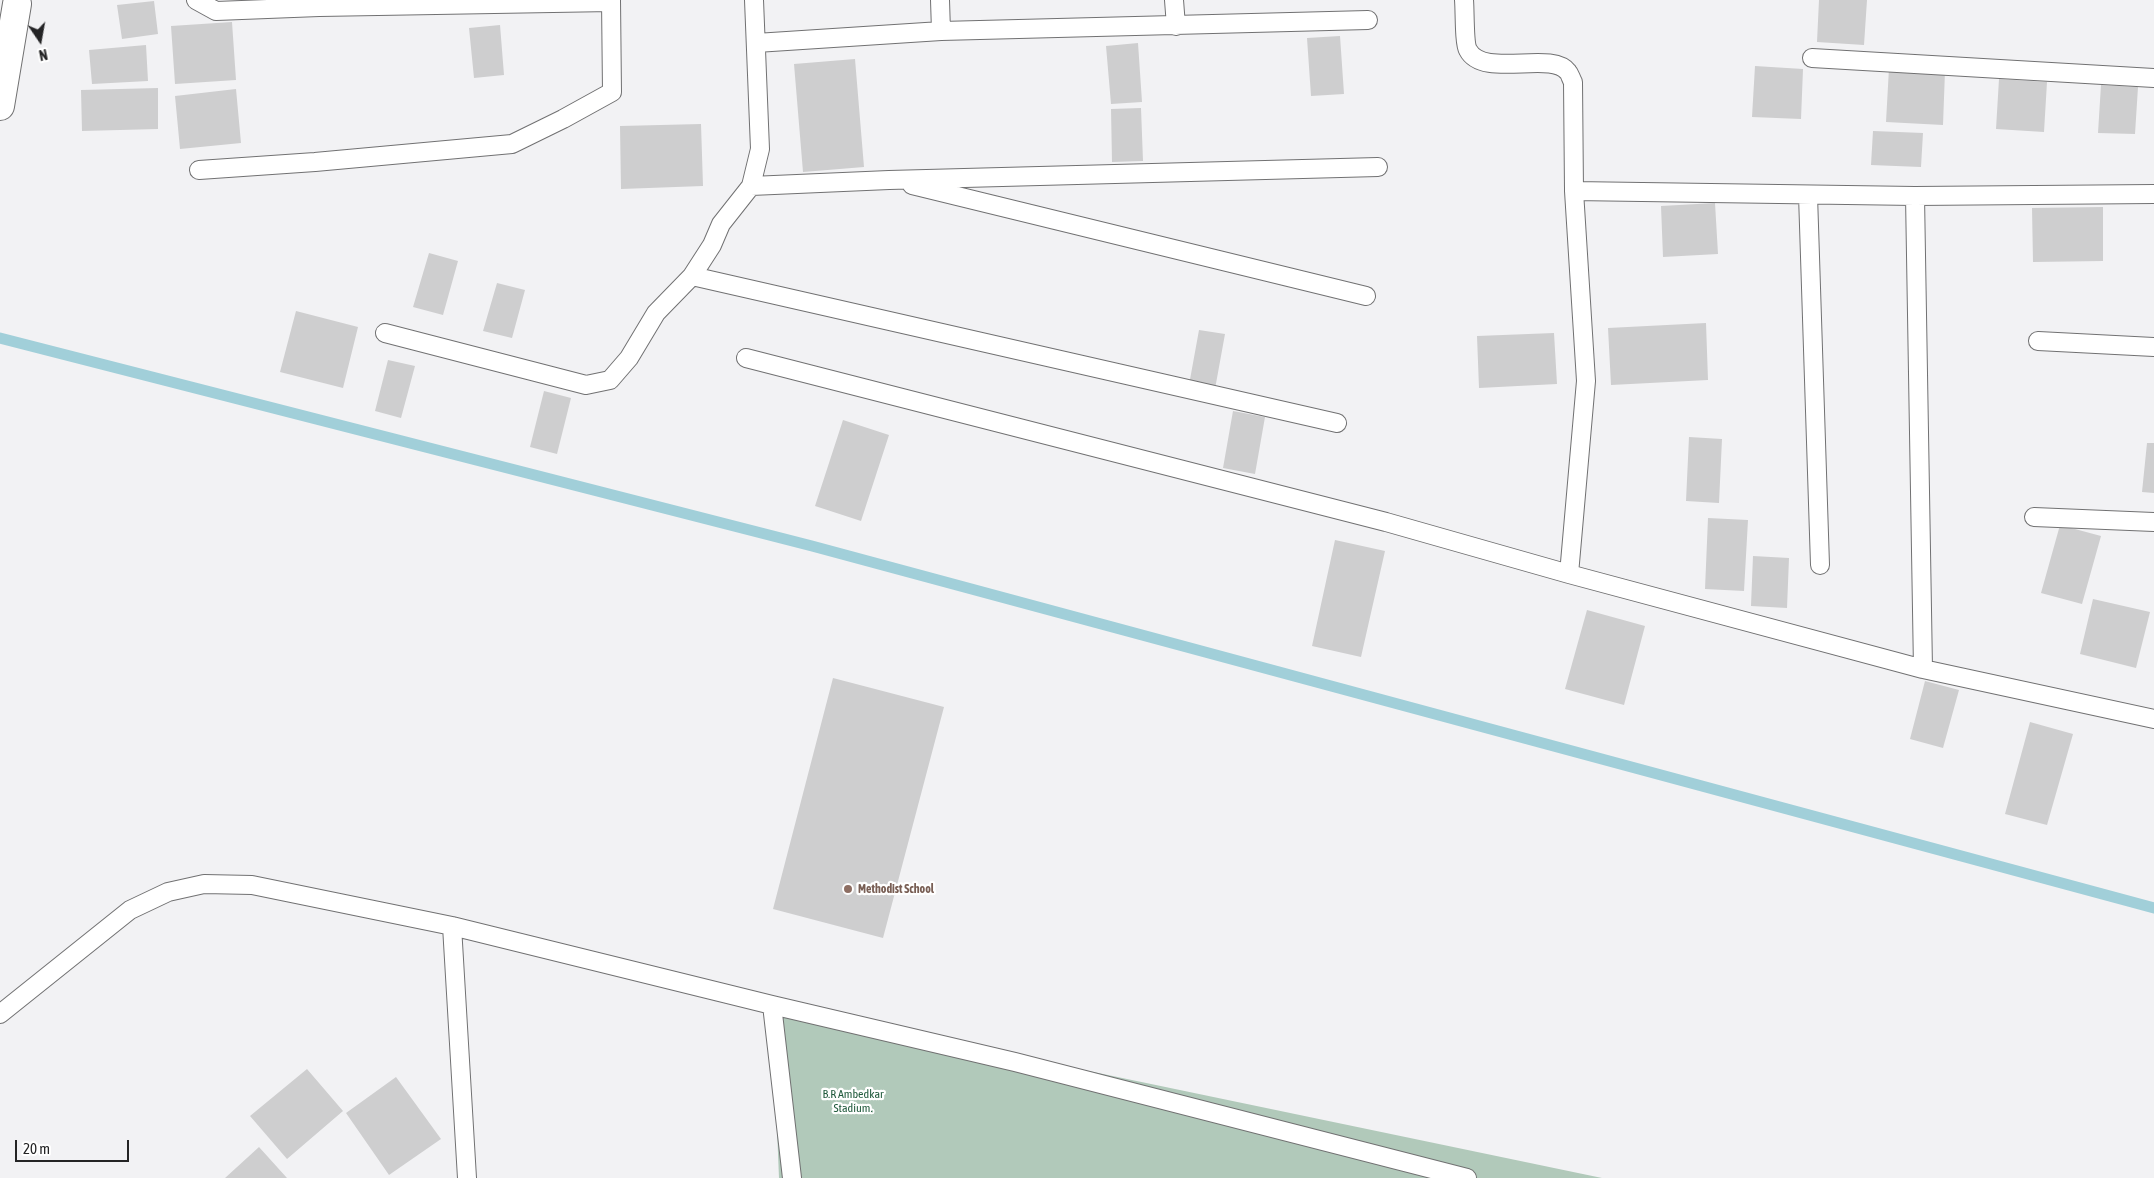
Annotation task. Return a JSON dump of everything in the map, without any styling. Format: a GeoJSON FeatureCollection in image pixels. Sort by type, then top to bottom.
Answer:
{"type":"FeatureCollection","features":[{"type":"Feature","properties":{"kind":"street"},"geometry":{"type":"LineString","coordinates":[[0,106],[11,3]]}},
{"type":"Feature","properties":{"kind":"lane"},"geometry":{"type":"LineString","coordinates":[[196,0],[216,10],[319,3],[611,1],[612,92],[512,144],[315,162],[199,170]]}},
{"type":"Feature","properties":{"kind":"lane"},"geometry":{"type":"LineString","coordinates":[[385,333],[586,385],[610,380],[629,358],[656,314],[692,276],[712,245],[721,224],[752,186],[760,149],[754,0]]}},
{"type":"Feature","properties":{"kind":"lane"},"geometry":{"type":"LineString","coordinates":[[940,0],[941,31]]}},
{"type":"Feature","properties":{"kind":"lane"},"geometry":{"type":"LineString","coordinates":[[1174,0],[1176,26]]}},
{"type":"Feature","properties":{"kind":"lane"},"geometry":{"type":"LineString","coordinates":[[1464,0],[1467,49],[1476,59],[1488,63],[1558,64],[1568,71],[1573,82],[1574,191],[1586,381],[1569,574]]}},
{"type":"Feature","properties":{"kind":"lane"},"geometry":{"type":"LineString","coordinates":[[756,43],[941,31],[1368,20]]}},
{"type":"Feature","properties":{"kind":"lane"},"geometry":{"type":"LineString","coordinates":[[1812,58],[2154,78]]}},
{"type":"Feature","properties":{"kind":"lane"},"geometry":{"type":"LineString","coordinates":[[752,186],[888,180],[1378,167]]}},
{"type":"Feature","properties":{"kind":"lane"},"geometry":{"type":"LineString","coordinates":[[888,180],[1366,296]]}},
{"type":"Feature","properties":{"kind":"lane"},"geometry":{"type":"LineString","coordinates":[[1574,191],[1915,196],[2154,194]]}},
{"type":"Feature","properties":{"kind":"lane"},"geometry":{"type":"LineString","coordinates":[[1808,195],[1820,565]]}},
{"type":"Feature","properties":{"kind":"lane"},"geometry":{"type":"LineString","coordinates":[[1915,196],[1923,669]]}},
{"type":"Feature","properties":{"kind":"lane"},"geometry":{"type":"LineString","coordinates":[[692,276],[1337,423]]}},
{"type":"Feature","properties":{"kind":"lane"},"geometry":{"type":"LineString","coordinates":[[2038,341],[2154,347]]}},
{"type":"Feature","properties":{"kind":"lane"},"geometry":{"type":"LineString","coordinates":[[746,358],[1377,520],[1569,574],[1923,669],[2154,720]]}},
{"type":"Feature","properties":{"kind":"lane"},"geometry":{"type":"LineString","coordinates":[[2034,517],[2154,522]]}},
{"type":"Feature","properties":{"kind":"lane"},"geometry":{"type":"LineString","coordinates":[[0,1014],[130,910],[168,892],[204,884],[252,885],[452,926],[772,1005],[1015,1062],[1466,1178]]}},
{"type":"Feature","properties":{"kind":"lane"},"geometry":{"type":"LineString","coordinates":[[452,926],[467,1178]]}},
{"type":"Feature","properties":{"kind":"lane"},"geometry":{"type":"LineString","coordinates":[[772,1005],[792,1178]]}},
{"type":"Feature","properties":{"kind":"green space","name":"B.R Ambedkar Stadium."},"geometry":{"type":"Polygon","coordinates":[[[772,1005],[1602,1178],[779,1178],[772,1005]]]}},
{"type":"Feature","properties":{"kind":"building"},"geometry":{"type":"Polygon","coordinates":[[[1819,0],[1867,0],[1864,45],[1817,42],[1819,0]]]}},
{"type":"Feature","properties":{"kind":"building"},"geometry":{"type":"Polygon","coordinates":[[[154,1],[158,34],[122,39],[117,5],[154,1]]]}},
{"type":"Feature","properties":{"kind":"building"},"geometry":{"type":"Polygon","coordinates":[[[232,22],[236,80],[175,84],[171,26],[232,22]]]}},
{"type":"Feature","properties":{"kind":"building"},"geometry":{"type":"Polygon","coordinates":[[[500,25],[504,75],[474,78],[469,28],[500,25]]]}},
{"type":"Feature","properties":{"kind":"building"},"geometry":{"type":"Polygon","coordinates":[[[1340,36],[1344,94],[1311,96],[1307,38],[1340,36]]]}},
{"type":"Feature","properties":{"kind":"building"},"geometry":{"type":"Polygon","coordinates":[[[1138,43],[1142,102],[1111,104],[1106,46],[1138,43]]]}},
{"type":"Feature","properties":{"kind":"building"},"geometry":{"type":"Polygon","coordinates":[[[146,45],[148,81],[92,84],[89,50],[146,45]]]}},
{"type":"Feature","properties":{"kind":"building"},"geometry":{"type":"Polygon","coordinates":[[[855,59],[864,167],[803,172],[794,64],[855,59]]]}},
{"type":"Feature","properties":{"kind":"building"},"geometry":{"type":"Polygon","coordinates":[[[1755,66],[1803,69],[1801,119],[1752,117],[1755,66]]]}},
{"type":"Feature","properties":{"kind":"building"},"geometry":{"type":"Polygon","coordinates":[[[1889,68],[1945,71],[1943,125],[1886,122],[1889,68]]]}},
{"type":"Feature","properties":{"kind":"building"},"geometry":{"type":"Polygon","coordinates":[[[1999,79],[2047,82],[2044,132],[1996,129],[1999,79]]]}},
{"type":"Feature","properties":{"kind":"building"},"geometry":{"type":"Polygon","coordinates":[[[2101,85],[2138,87],[2135,134],[2098,133],[2101,85]]]}},
{"type":"Feature","properties":{"kind":"building"},"geometry":{"type":"Polygon","coordinates":[[[158,88],[158,129],[82,131],[81,90],[158,88]]]}},
{"type":"Feature","properties":{"kind":"building"},"geometry":{"type":"Polygon","coordinates":[[[236,89],[241,143],[180,149],[175,96],[236,89]]]}},
{"type":"Feature","properties":{"kind":"building"},"geometry":{"type":"Polygon","coordinates":[[[1141,108],[1143,161],[1112,162],[1111,109],[1141,108]]]}},
{"type":"Feature","properties":{"kind":"building"},"geometry":{"type":"Polygon","coordinates":[[[701,124],[703,186],[621,189],[620,126],[701,124]]]}},
{"type":"Feature","properties":{"kind":"building"},"geometry":{"type":"Polygon","coordinates":[[[1873,131],[1923,133],[1921,167],[1871,165],[1873,131]]]}},
{"type":"Feature","properties":{"kind":"building"},"geometry":{"type":"Polygon","coordinates":[[[1715,203],[1718,254],[1663,257],[1661,206],[1715,203]]]}},
{"type":"Feature","properties":{"kind":"building"},"geometry":{"type":"Polygon","coordinates":[[[2103,207],[2103,261],[2033,262],[2032,208],[2103,207]]]}},
{"type":"Feature","properties":{"kind":"building"},"geometry":{"type":"Polygon","coordinates":[[[429,253],[458,261],[443,315],[413,307],[429,253]]]}},
{"type":"Feature","properties":{"kind":"building"},"geometry":{"type":"Polygon","coordinates":[[[497,283],[525,290],[512,338],[483,331],[497,283]]]}},
{"type":"Feature","properties":{"kind":"building"},"geometry":{"type":"Polygon","coordinates":[[[296,311],[358,327],[343,388],[280,372],[296,311]]]}},
{"type":"Feature","properties":{"kind":"building"},"geometry":{"type":"Polygon","coordinates":[[[1706,323],[1708,380],[1611,385],[1608,328],[1706,323]]]}},
{"type":"Feature","properties":{"kind":"building"},"geometry":{"type":"Polygon","coordinates":[[[1199,330],[1225,334],[1215,389],[1189,385],[1199,330]]]}},
{"type":"Feature","properties":{"kind":"building"},"geometry":{"type":"Polygon","coordinates":[[[1554,333],[1557,384],[1479,388],[1477,336],[1554,333]]]}},
{"type":"Feature","properties":{"kind":"building"},"geometry":{"type":"Polygon","coordinates":[[[388,360],[415,366],[401,418],[375,411],[388,360]]]}},
{"type":"Feature","properties":{"kind":"building"},"geometry":{"type":"Polygon","coordinates":[[[544,391],[571,398],[557,454],[530,447],[544,391]]]}},
{"type":"Feature","properties":{"kind":"building"},"geometry":{"type":"Polygon","coordinates":[[[1233,411],[1265,417],[1255,474],[1223,468],[1233,411]]]}},
{"type":"Feature","properties":{"kind":"building"},"geometry":{"type":"Polygon","coordinates":[[[843,420],[889,435],[861,521],[815,506],[843,420]]]}},
{"type":"Feature","properties":{"kind":"building"},"geometry":{"type":"Polygon","coordinates":[[[1689,437],[1722,439],[1719,503],[1686,501],[1689,437]]]}},
{"type":"Feature","properties":{"kind":"building"},"geometry":{"type":"Polygon","coordinates":[[[2147,443],[2154,443],[2154,493],[2142,492],[2147,443]]]}},
{"type":"Feature","properties":{"kind":"building"},"geometry":{"type":"Polygon","coordinates":[[[1708,518],[1748,520],[1744,591],[1705,589],[1708,518]]]}},
{"type":"Feature","properties":{"kind":"building"},"geometry":{"type":"Polygon","coordinates":[[[2060,525],[2101,536],[2082,604],[2041,593],[2060,525]]]}},
{"type":"Feature","properties":{"kind":"building"},"geometry":{"type":"Polygon","coordinates":[[[1335,540],[1385,551],[1361,657],[1312,646],[1335,540]]]}},
{"type":"Feature","properties":{"kind":"building"},"geometry":{"type":"Polygon","coordinates":[[[1753,556],[1789,558],[1787,608],[1751,606],[1753,556]]]}},
{"type":"Feature","properties":{"kind":"building"},"geometry":{"type":"Polygon","coordinates":[[[2093,599],[2150,612],[2136,668],[2080,654],[2093,599]]]}},
{"type":"Feature","properties":{"kind":"building"},"geometry":{"type":"Polygon","coordinates":[[[1587,610],[1645,626],[1624,705],[1565,689],[1587,610]]]}},
{"type":"Feature","properties":{"kind":"building"},"geometry":{"type":"Polygon","coordinates":[[[833,678],[944,707],[883,938],[773,909],[833,678]]]}},
{"type":"Feature","properties":{"kind":"building"},"geometry":{"type":"Polygon","coordinates":[[[1925,681],[1959,690],[1943,748],[1910,739],[1925,681]]]}},
{"type":"Feature","properties":{"kind":"building"},"geometry":{"type":"Polygon","coordinates":[[[2030,722],[2073,734],[2047,825],[2005,814],[2030,722]]]}},
{"type":"Feature","properties":{"kind":"building"},"geometry":{"type":"Polygon","coordinates":[[[307,1069],[343,1111],[287,1159],[250,1116],[307,1069]]]}},
{"type":"Feature","properties":{"kind":"building"},"geometry":{"type":"Polygon","coordinates":[[[396,1077],[441,1139],[389,1175],[346,1113],[396,1077]]]}},
{"type":"Feature","properties":{"kind":"building"},"geometry":{"type":"Polygon","coordinates":[[[259,1147],[287,1178],[225,1178],[259,1147]]]}},
{"type":"Feature","properties":{"kind":"waterway"},"geometry":{"type":"LineString","coordinates":[[0,338],[812,546],[2154,908]]}},
{"type":"Feature","properties":{"kind":"place","name":"Methodist School"},"geometry":{"type":"Point","coordinates":[848,889]}}]}
